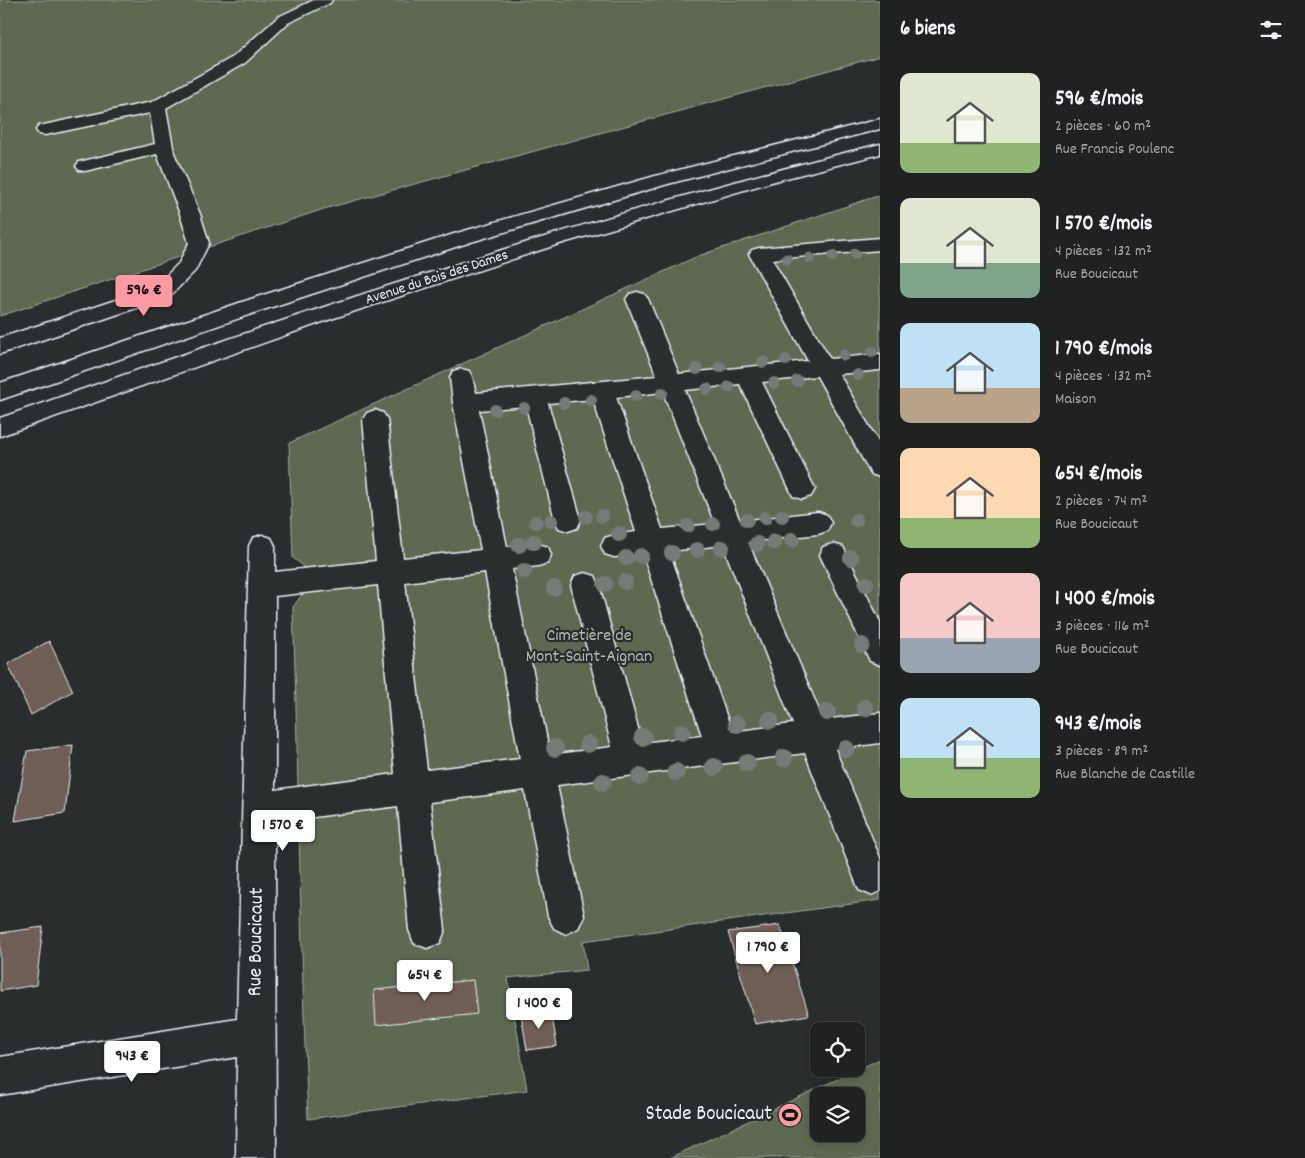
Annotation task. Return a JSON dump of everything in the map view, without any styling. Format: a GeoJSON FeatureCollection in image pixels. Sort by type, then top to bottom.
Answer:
{"type":"FeatureCollection","features":[{"type":"Feature","properties":{"kind":"main road"},"geometry":{"type":"LineString","coordinates":[[45,130],[157,106],[240,60],[283,20],[324,0]]}},
{"type":"Feature","properties":{"kind":"main road"},"geometry":{"type":"LineString","coordinates":[[0,346],[162,292],[188,266],[199,242],[164,148],[157,106]]}},
{"type":"Feature","properties":{"kind":"main road","name":"Avenue du Bois des Dames"},"geometry":{"type":"LineString","coordinates":[[0,392],[296,291],[531,217],[703,168],[880,124]]}},
{"type":"Feature","properties":{"kind":"main road"},"geometry":{"type":"LineString","coordinates":[[84,166],[164,148]]}},
{"type":"Feature","properties":{"kind":"main road","name":"Avenue du Bois des Dames"},"geometry":{"type":"LineString","coordinates":[[0,427],[146,375],[469,266],[717,192],[880,149]]}},
{"type":"Feature","properties":{"kind":"main road"},"geometry":{"type":"LineString","coordinates":[[880,244],[758,254],[880,467]]}},
{"type":"Feature","properties":{"kind":"main road"},"geometry":{"type":"LineString","coordinates":[[637,298],[871,878]]}},
{"type":"Feature","properties":{"kind":"main road"},"geometry":{"type":"LineString","coordinates":[[566,916],[463,390],[535,396],[880,362]]}},
{"type":"Feature","properties":{"kind":"main road"},"geometry":{"type":"LineString","coordinates":[[746,375],[802,490]]}},
{"type":"Feature","properties":{"kind":"main road"},"geometry":{"type":"LineString","coordinates":[[602,390],[722,749]]}},
{"type":"Feature","properties":{"kind":"main road"},"geometry":{"type":"LineString","coordinates":[[535,396],[568,520]]}},
{"type":"Feature","properties":{"kind":"main road"},"geometry":{"type":"LineString","coordinates":[[376,419],[426,930]]}},
{"type":"Feature","properties":{"kind":"main road"},"geometry":{"type":"LineString","coordinates":[[614,546],[818,523]]}},
{"type":"Feature","properties":{"kind":"main road","name":"Rue Boucicaut"},"geometry":{"type":"LineString","coordinates":[[256,1158],[262,546]]}},
{"type":"Feature","properties":{"kind":"main road"},"geometry":{"type":"LineString","coordinates":[[261,586],[538,555]]}},
{"type":"Feature","properties":{"kind":"main road"},"geometry":{"type":"LineString","coordinates":[[833,555],[880,652]]}},
{"type":"Feature","properties":{"kind":"main road"},"geometry":{"type":"LineString","coordinates":[[585,585],[631,760]]}},
{"type":"Feature","properties":{"kind":"main road"},"geometry":{"type":"LineString","coordinates":[[259,808],[880,728]]}},
{"type":"Feature","properties":{"kind":"main road"},"geometry":{"type":"LineString","coordinates":[[0,1076],[256,1035]]}},
{"type":"Feature","properties":{"kind":"green space"},"geometry":{"type":"Polygon","coordinates":[[[0,0],[880,0],[880,56],[324,209],[0,316],[0,0]]]}},
{"type":"Feature","properties":{"kind":"green space","name":"Cimetière de Mont-Saint-Aignan"},"geometry":{"type":"Polygon","coordinates":[[[880,195],[880,900],[583,941],[587,970],[508,978],[527,1090],[308,1119],[293,607],[304,592],[302,565],[293,558],[289,443],[698,256],[880,195]]]}},
{"type":"Feature","properties":{"kind":"green space","name":"Stade Boucicaut"},"geometry":{"type":"Polygon","coordinates":[[[880,1059],[880,1158],[670,1158],[810,1092],[810,1142],[865,1142],[865,1087],[821,1087],[842,1077],[865,1077],[865,1066],[880,1059]]]}},
{"type":"Feature","properties":{"kind":"building"},"geometry":{"type":"Polygon","coordinates":[[[49,641],[73,691],[31,715],[8,664],[49,641]]]}},
{"type":"Feature","properties":{"kind":"building"},"geometry":{"type":"Polygon","coordinates":[[[73,745],[65,813],[15,821],[27,751],[73,745]]]}},
{"type":"Feature","properties":{"kind":"building"},"geometry":{"type":"Polygon","coordinates":[[[780,925],[809,1015],[755,1024],[728,932],[780,925]]]}},
{"type":"Feature","properties":{"kind":"building"},"geometry":{"type":"Polygon","coordinates":[[[43,927],[36,985],[0,991],[0,933],[43,927]]]}},
{"type":"Feature","properties":{"kind":"building"},"geometry":{"type":"Polygon","coordinates":[[[473,980],[477,1014],[376,1025],[374,990],[473,980]]]}},
{"type":"Feature","properties":{"kind":"building"},"geometry":{"type":"Polygon","coordinates":[[[551,1010],[557,1046],[527,1050],[521,1014],[551,1010]]]}},
{"type":"Feature","properties":{"kind":"place","name":"Stade Boucicaut"},"geometry":{"type":"Point","coordinates":[790,1115]}}]}
